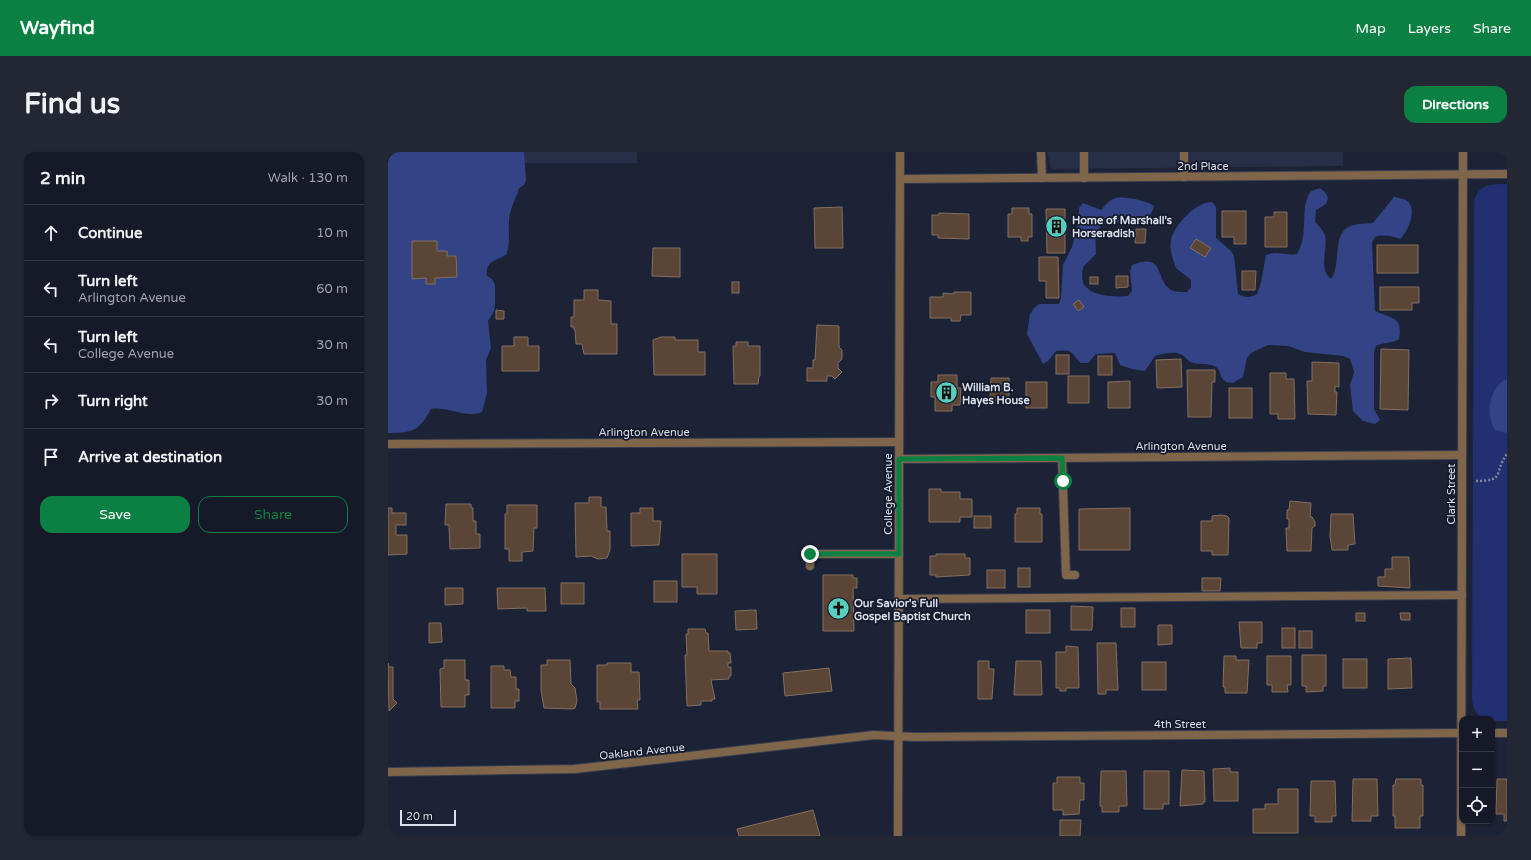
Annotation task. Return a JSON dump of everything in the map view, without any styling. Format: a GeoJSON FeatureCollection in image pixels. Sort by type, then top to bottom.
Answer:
{"type":"FeatureCollection","features":[{"type":"Feature","properties":{"kind":"street","name":"College Avenue"},"geometry":{"type":"LineString","coordinates":[[898,836],[900,152]]}},
{"type":"Feature","properties":{"kind":"street"},"geometry":{"type":"LineString","coordinates":[[1041,152],[1042,178]]}},
{"type":"Feature","properties":{"kind":"street"},"geometry":{"type":"LineString","coordinates":[[1084,152],[1084,178]]}},
{"type":"Feature","properties":{"kind":"street"},"geometry":{"type":"LineString","coordinates":[[1184,152],[1184,177]]}},
{"type":"Feature","properties":{"kind":"street","name":"Clark Street"},"geometry":{"type":"LineString","coordinates":[[1462,716],[1463,152]]}},
{"type":"Feature","properties":{"kind":"street","name":"2nd Place"},"geometry":{"type":"LineString","coordinates":[[900,179],[1507,174]]}},
{"type":"Feature","properties":{"kind":"street","name":"Arlington Avenue"},"geometry":{"type":"LineString","coordinates":[[388,444],[899,442]]}},
{"type":"Feature","properties":{"kind":"street","name":"Arlington Avenue"},"geometry":{"type":"LineString","coordinates":[[899,459],[1462,455]]}},
{"type":"Feature","properties":{"kind":"street"},"geometry":{"type":"LineString","coordinates":[[1062,458],[1066,575],[1075,575]]}},
{"type":"Feature","properties":{"kind":"street"},"geometry":{"type":"LineString","coordinates":[[810,566],[810,554],[899,554]]}},
{"type":"Feature","properties":{"kind":"street"},"geometry":{"type":"LineString","coordinates":[[899,599],[1462,595]]}},
{"type":"Feature","properties":{"kind":"street","name":"4th Street"},"geometry":{"type":"LineString","coordinates":[[898,737],[1459,733]]}},
{"type":"Feature","properties":{"kind":"street"},"geometry":{"type":"LineString","coordinates":[[1495,733],[1507,733]]}},
{"type":"Feature","properties":{"kind":"street","name":"Oakland Avenue"},"geometry":{"type":"LineString","coordinates":[[388,772],[574,769],[874,735],[898,737]]}},
{"type":"Feature","properties":{"kind":"street","name":"Clark Street"},"geometry":{"type":"LineString","coordinates":[[1461,836],[1462,752]]}},
{"type":"Feature","properties":{"kind":"path"},"geometry":{"type":"LineString","coordinates":[[1473,481],[1490,481],[1496,478],[1507,454]]}},
{"type":"Feature","properties":{"kind":"shaded area"},"geometry":{"type":"Polygon","coordinates":[[[388,152],[524,152],[526,180],[524,185],[519,188],[511,210],[509,221],[509,244],[506,255],[492,262],[487,271],[487,276],[492,279],[495,285],[495,304],[494,311],[488,321],[491,348],[486,360],[487,393],[482,412],[470,414],[444,409],[431,409],[419,426],[409,431],[397,433],[388,433],[388,152]]]}},
{"type":"Feature","properties":{"kind":"shaded area"},"geometry":{"type":"Polygon","coordinates":[[[465,152],[637,152],[637,163],[465,163],[465,152]]]}},
{"type":"Feature","properties":{"kind":"shaded area"},"geometry":{"type":"Polygon","coordinates":[[[1047,152],[1343,152],[1343,166],[1051,169],[1047,152]]]}},
{"type":"Feature","properties":{"kind":"shaded area"},"geometry":{"type":"Polygon","coordinates":[[[1507,184],[1507,721],[1495,721],[1495,716],[1480,716],[1474,708],[1472,700],[1474,205],[1477,193],[1480,190],[1489,185],[1507,184]]]}},
{"type":"Feature","properties":{"kind":"shaded area"},"geometry":{"type":"Polygon","coordinates":[[[1320,188],[1325,192],[1328,198],[1326,204],[1316,210],[1315,222],[1325,235],[1324,264],[1327,275],[1331,279],[1336,265],[1341,235],[1345,230],[1354,225],[1373,223],[1394,197],[1406,200],[1412,209],[1409,226],[1400,239],[1391,236],[1382,236],[1375,237],[1372,242],[1375,311],[1395,320],[1398,323],[1400,332],[1399,339],[1376,346],[1374,352],[1374,409],[1380,420],[1375,424],[1363,421],[1353,411],[1350,385],[1354,372],[1350,359],[1344,356],[1305,352],[1288,346],[1268,345],[1251,353],[1247,358],[1243,377],[1233,383],[1226,382],[1221,377],[1220,371],[1214,366],[1190,362],[1184,356],[1177,353],[1168,353],[1155,356],[1145,371],[1120,365],[1115,353],[1096,354],[1088,363],[1081,363],[1069,351],[1056,351],[1048,361],[1043,364],[1027,334],[1030,314],[1039,304],[1059,304],[1061,298],[1063,265],[1072,247],[1079,220],[1079,208],[1083,203],[1101,210],[1111,200],[1116,198],[1130,198],[1154,206],[1150,215],[1143,220],[1134,222],[1115,222],[1100,227],[1096,235],[1096,254],[1083,267],[1083,282],[1089,290],[1105,296],[1128,296],[1132,291],[1130,271],[1132,265],[1150,262],[1155,264],[1158,268],[1163,280],[1171,290],[1177,292],[1187,292],[1191,287],[1191,280],[1176,268],[1171,251],[1171,240],[1176,228],[1187,215],[1199,206],[1212,202],[1216,207],[1216,238],[1231,251],[1234,256],[1238,294],[1248,297],[1257,294],[1266,255],[1274,253],[1297,254],[1303,239],[1306,200],[1313,190],[1320,188]]]}},
{"type":"Feature","properties":{"kind":"shaded area"},"geometry":{"type":"Polygon","coordinates":[[[1507,379],[1507,433],[1495,430],[1490,417],[1490,402],[1496,388],[1507,379]]]}},
{"type":"Feature","properties":{"kind":"building"},"geometry":{"type":"Polygon","coordinates":[[[842,207],[843,248],[815,248],[814,208],[842,207]]]}},
{"type":"Feature","properties":{"kind":"building"},"geometry":{"type":"Polygon","coordinates":[[[1012,208],[1029,208],[1029,214],[1032,214],[1032,237],[1028,237],[1028,241],[1021,241],[1021,237],[1008,237],[1008,214],[1012,214],[1012,208]]]}},
{"type":"Feature","properties":{"kind":"building","name":"Home of Marshall's Horseradish"},"geometry":{"type":"Polygon","coordinates":[[[1046,209],[1065,209],[1065,253],[1047,253],[1046,209]]]}},
{"type":"Feature","properties":{"kind":"building"},"geometry":{"type":"Polygon","coordinates":[[[1222,211],[1246,211],[1246,244],[1234,244],[1234,237],[1222,237],[1222,211]]]}},
{"type":"Feature","properties":{"kind":"building"},"geometry":{"type":"Polygon","coordinates":[[[1274,212],[1287,212],[1287,247],[1265,247],[1265,217],[1274,217],[1274,212]]]}},
{"type":"Feature","properties":{"kind":"building"},"geometry":{"type":"Polygon","coordinates":[[[939,213],[969,214],[969,239],[938,238],[938,235],[932,235],[932,215],[939,215],[939,213]]]}},
{"type":"Feature","properties":{"kind":"building"},"geometry":{"type":"Polygon","coordinates":[[[1136,229],[1146,229],[1145,243],[1135,243],[1136,229]]]}},
{"type":"Feature","properties":{"kind":"building"},"geometry":{"type":"Polygon","coordinates":[[[1196,239],[1211,248],[1205,257],[1190,248],[1196,239]]]}},
{"type":"Feature","properties":{"kind":"building"},"geometry":{"type":"Polygon","coordinates":[[[412,241],[437,241],[437,251],[447,251],[447,256],[456,256],[457,277],[435,278],[435,284],[426,284],[426,278],[412,279],[412,241]]]}},
{"type":"Feature","properties":{"kind":"building"},"geometry":{"type":"Polygon","coordinates":[[[1377,245],[1418,245],[1418,273],[1377,273],[1377,245]]]}},
{"type":"Feature","properties":{"kind":"building"},"geometry":{"type":"Polygon","coordinates":[[[653,248],[680,248],[680,277],[652,276],[653,248]]]}},
{"type":"Feature","properties":{"kind":"building"},"geometry":{"type":"Polygon","coordinates":[[[1039,257],[1058,257],[1059,298],[1046,298],[1046,281],[1039,281],[1039,257]]]}},
{"type":"Feature","properties":{"kind":"building"},"geometry":{"type":"Polygon","coordinates":[[[1242,271],[1256,271],[1255,290],[1242,290],[1242,271]]]}},
{"type":"Feature","properties":{"kind":"building"},"geometry":{"type":"Polygon","coordinates":[[[1116,276],[1128,276],[1128,287],[1116,288],[1116,276]]]}},
{"type":"Feature","properties":{"kind":"building"},"geometry":{"type":"Polygon","coordinates":[[[1090,277],[1098,277],[1098,284],[1090,284],[1090,277]]]}},
{"type":"Feature","properties":{"kind":"building"},"geometry":{"type":"Polygon","coordinates":[[[732,282],[739,282],[739,293],[732,293],[732,282]]]}},
{"type":"Feature","properties":{"kind":"building"},"geometry":{"type":"Polygon","coordinates":[[[1380,287],[1419,287],[1419,303],[1412,303],[1412,310],[1380,310],[1380,287]]]}},
{"type":"Feature","properties":{"kind":"building"},"geometry":{"type":"Polygon","coordinates":[[[584,290],[598,290],[598,300],[611,301],[611,324],[617,324],[617,354],[584,354],[582,344],[576,344],[575,330],[574,327],[571,327],[571,317],[574,317],[574,300],[584,300],[584,290]]]}},
{"type":"Feature","properties":{"kind":"building"},"geometry":{"type":"Polygon","coordinates":[[[954,292],[971,292],[971,315],[961,315],[960,321],[951,321],[951,318],[930,318],[930,297],[943,297],[943,293],[954,294],[954,292]]]}},
{"type":"Feature","properties":{"kind":"building"},"geometry":{"type":"Polygon","coordinates":[[[1079,300],[1084,307],[1078,311],[1073,304],[1079,300]]]}},
{"type":"Feature","properties":{"kind":"building"},"geometry":{"type":"Polygon","coordinates":[[[496,310],[504,311],[504,319],[496,319],[496,310]]]}},
{"type":"Feature","properties":{"kind":"building"},"geometry":{"type":"Polygon","coordinates":[[[817,325],[839,326],[839,347],[842,350],[842,359],[838,363],[838,368],[842,372],[835,379],[832,376],[827,376],[827,381],[807,381],[807,368],[813,368],[813,360],[815,360],[817,325]]]}},
{"type":"Feature","properties":{"kind":"building"},"geometry":{"type":"Polygon","coordinates":[[[514,337],[528,337],[528,346],[539,346],[539,371],[502,371],[502,346],[514,346],[514,337]]]}},
{"type":"Feature","properties":{"kind":"building"},"geometry":{"type":"Polygon","coordinates":[[[661,337],[675,337],[675,340],[698,340],[698,352],[705,352],[705,375],[654,375],[653,340],[661,337]]]}},
{"type":"Feature","properties":{"kind":"building"},"geometry":{"type":"Polygon","coordinates":[[[736,342],[748,342],[748,346],[760,346],[760,376],[758,384],[734,384],[733,346],[736,346],[736,342]]]}},
{"type":"Feature","properties":{"kind":"building"},"geometry":{"type":"Polygon","coordinates":[[[1381,349],[1409,350],[1408,410],[1380,409],[1381,349]]]}},
{"type":"Feature","properties":{"kind":"building"},"geometry":{"type":"Polygon","coordinates":[[[1056,355],[1069,355],[1069,374],[1056,374],[1056,355]]]}},
{"type":"Feature","properties":{"kind":"building"},"geometry":{"type":"Polygon","coordinates":[[[1098,356],[1112,356],[1112,375],[1098,375],[1098,356]]]}},
{"type":"Feature","properties":{"kind":"building"},"geometry":{"type":"Polygon","coordinates":[[[1181,359],[1182,387],[1157,388],[1156,360],[1181,359]]]}},
{"type":"Feature","properties":{"kind":"building"},"geometry":{"type":"Polygon","coordinates":[[[1312,362],[1339,363],[1339,387],[1335,386],[1335,392],[1337,392],[1336,415],[1308,414],[1307,381],[1312,381],[1312,362]]]}},
{"type":"Feature","properties":{"kind":"building"},"geometry":{"type":"Polygon","coordinates":[[[1187,370],[1215,370],[1215,382],[1212,382],[1211,417],[1188,417],[1187,370]]]}},
{"type":"Feature","properties":{"kind":"building"},"geometry":{"type":"Polygon","coordinates":[[[1270,373],[1286,373],[1286,379],[1294,379],[1295,419],[1278,419],[1278,414],[1270,414],[1270,373]]]}},
{"type":"Feature","properties":{"kind":"building","name":"William B. Hayes House"},"geometry":{"type":"Polygon","coordinates":[[[938,375],[957,375],[957,388],[961,388],[960,405],[952,405],[952,411],[935,411],[935,397],[931,397],[931,382],[938,382],[938,375]]]}},
{"type":"Feature","properties":{"kind":"building"},"geometry":{"type":"Polygon","coordinates":[[[1068,376],[1089,376],[1089,403],[1068,403],[1068,376]]]}},
{"type":"Feature","properties":{"kind":"building"},"geometry":{"type":"Polygon","coordinates":[[[991,378],[1009,378],[1009,401],[990,401],[991,378]]]}},
{"type":"Feature","properties":{"kind":"building"},"geometry":{"type":"Polygon","coordinates":[[[1130,381],[1130,408],[1108,408],[1108,382],[1130,381]]]}},
{"type":"Feature","properties":{"kind":"building"},"geometry":{"type":"Polygon","coordinates":[[[1026,382],[1047,382],[1047,408],[1026,408],[1026,382]]]}},
{"type":"Feature","properties":{"kind":"building"},"geometry":{"type":"Polygon","coordinates":[[[1229,388],[1252,388],[1252,418],[1229,418],[1229,388]]]}},
{"type":"Feature","properties":{"kind":"building"},"geometry":{"type":"Polygon","coordinates":[[[929,489],[941,489],[941,492],[960,492],[960,499],[972,499],[972,517],[960,517],[960,522],[929,522],[929,489]]]}},
{"type":"Feature","properties":{"kind":"building"},"geometry":{"type":"Polygon","coordinates":[[[589,497],[601,497],[601,507],[606,507],[607,531],[610,531],[610,550],[607,558],[598,559],[591,556],[576,557],[575,503],[589,503],[589,497]]]}},
{"type":"Feature","properties":{"kind":"building"},"geometry":{"type":"Polygon","coordinates":[[[1290,501],[1311,503],[1310,517],[1312,517],[1315,522],[1315,526],[1312,528],[1311,551],[1287,551],[1286,528],[1289,528],[1289,519],[1287,519],[1287,510],[1289,510],[1290,501]]]}},
{"type":"Feature","properties":{"kind":"building"},"geometry":{"type":"Polygon","coordinates":[[[446,504],[471,504],[471,508],[473,508],[473,521],[476,521],[476,534],[480,534],[480,548],[450,549],[449,525],[445,525],[446,504]]]}},
{"type":"Feature","properties":{"kind":"building"},"geometry":{"type":"Polygon","coordinates":[[[507,505],[537,505],[537,528],[534,528],[533,551],[522,552],[522,561],[509,561],[509,549],[505,549],[505,514],[507,514],[507,505]]]}},
{"type":"Feature","properties":{"kind":"building"},"geometry":{"type":"Polygon","coordinates":[[[388,508],[392,508],[392,513],[406,513],[406,525],[396,525],[396,535],[407,535],[407,554],[388,555],[388,508]]]}},
{"type":"Feature","properties":{"kind":"building"},"geometry":{"type":"Polygon","coordinates":[[[640,508],[653,508],[653,521],[661,521],[659,545],[631,546],[631,513],[640,513],[640,508]]]}},
{"type":"Feature","properties":{"kind":"building"},"geometry":{"type":"Polygon","coordinates":[[[1017,508],[1040,508],[1040,514],[1042,514],[1042,542],[1015,542],[1015,514],[1017,514],[1017,508]]]}},
{"type":"Feature","properties":{"kind":"building"},"geometry":{"type":"Polygon","coordinates":[[[1130,508],[1130,550],[1079,550],[1079,509],[1130,508]]]}},
{"type":"Feature","properties":{"kind":"building"},"geometry":{"type":"Polygon","coordinates":[[[1331,514],[1353,514],[1355,544],[1348,545],[1348,550],[1332,550],[1330,536],[1331,514]]]}},
{"type":"Feature","properties":{"kind":"building"},"geometry":{"type":"Polygon","coordinates":[[[1221,515],[1229,518],[1228,555],[1212,555],[1212,551],[1201,551],[1201,521],[1212,521],[1212,516],[1221,515]]]}},
{"type":"Feature","properties":{"kind":"building"},"geometry":{"type":"Polygon","coordinates":[[[974,516],[991,516],[991,528],[974,528],[974,516]]]}},
{"type":"Feature","properties":{"kind":"building"},"geometry":{"type":"Polygon","coordinates":[[[682,554],[717,554],[717,594],[697,594],[697,587],[682,587],[682,554]]]}},
{"type":"Feature","properties":{"kind":"building"},"geometry":{"type":"Polygon","coordinates":[[[936,554],[965,554],[965,558],[970,558],[970,575],[936,577],[936,575],[930,575],[930,556],[936,556],[936,554]]]}},
{"type":"Feature","properties":{"kind":"building"},"geometry":{"type":"Polygon","coordinates":[[[1392,557],[1409,557],[1410,588],[1378,586],[1378,577],[1385,577],[1385,569],[1392,569],[1392,557]]]}},
{"type":"Feature","properties":{"kind":"building"},"geometry":{"type":"Polygon","coordinates":[[[1018,568],[1030,568],[1030,587],[1018,587],[1018,568]]]}},
{"type":"Feature","properties":{"kind":"building"},"geometry":{"type":"Polygon","coordinates":[[[987,570],[1005,570],[1005,588],[987,588],[987,570]]]}},
{"type":"Feature","properties":{"kind":"building","name":"Our Savior's Full Gospel Baptist Church"},"geometry":{"type":"Polygon","coordinates":[[[823,575],[853,575],[853,578],[857,578],[857,588],[853,588],[854,631],[823,631],[823,575]]]}},
{"type":"Feature","properties":{"kind":"building"},"geometry":{"type":"Polygon","coordinates":[[[1202,578],[1221,578],[1220,591],[1202,591],[1202,578]]]}},
{"type":"Feature","properties":{"kind":"building"},"geometry":{"type":"Polygon","coordinates":[[[654,581],[677,581],[677,602],[654,602],[654,581]]]}},
{"type":"Feature","properties":{"kind":"building"},"geometry":{"type":"Polygon","coordinates":[[[561,583],[584,583],[584,604],[561,604],[561,583]]]}},
{"type":"Feature","properties":{"kind":"building"},"geometry":{"type":"Polygon","coordinates":[[[445,588],[463,588],[463,604],[445,605],[445,588]]]}},
{"type":"Feature","properties":{"kind":"building"},"geometry":{"type":"Polygon","coordinates":[[[497,588],[545,588],[546,611],[527,611],[527,608],[498,609],[497,588]]]}},
{"type":"Feature","properties":{"kind":"building"},"geometry":{"type":"Polygon","coordinates":[[[1071,606],[1093,607],[1092,630],[1071,630],[1071,606]]]}},
{"type":"Feature","properties":{"kind":"building"},"geometry":{"type":"Polygon","coordinates":[[[1121,608],[1135,608],[1135,627],[1121,627],[1121,608]]]}},
{"type":"Feature","properties":{"kind":"building"},"geometry":{"type":"Polygon","coordinates":[[[756,610],[757,629],[736,630],[735,611],[756,610]]]}},
{"type":"Feature","properties":{"kind":"building"},"geometry":{"type":"Polygon","coordinates":[[[1026,610],[1050,610],[1050,633],[1026,633],[1026,610]]]}},
{"type":"Feature","properties":{"kind":"building"},"geometry":{"type":"Polygon","coordinates":[[[1356,613],[1365,613],[1365,621],[1356,621],[1356,613]]]}},
{"type":"Feature","properties":{"kind":"building"},"geometry":{"type":"Polygon","coordinates":[[[1400,613],[1410,613],[1410,620],[1401,620],[1400,613]]]}},
{"type":"Feature","properties":{"kind":"building"},"geometry":{"type":"Polygon","coordinates":[[[1239,622],[1262,622],[1262,643],[1257,643],[1257,648],[1241,648],[1239,622]]]}},
{"type":"Feature","properties":{"kind":"building"},"geometry":{"type":"Polygon","coordinates":[[[429,623],[441,623],[442,642],[429,643],[429,623]]]}},
{"type":"Feature","properties":{"kind":"building"},"geometry":{"type":"Polygon","coordinates":[[[1158,625],[1172,625],[1172,644],[1158,645],[1158,625]]]}},
{"type":"Feature","properties":{"kind":"building"},"geometry":{"type":"Polygon","coordinates":[[[1282,628],[1295,628],[1295,648],[1282,648],[1282,628]]]}},
{"type":"Feature","properties":{"kind":"building"},"geometry":{"type":"Polygon","coordinates":[[[688,629],[705,629],[706,633],[708,633],[709,651],[728,651],[728,653],[730,653],[731,663],[728,663],[728,667],[731,667],[731,676],[729,676],[729,679],[711,680],[715,699],[712,699],[712,701],[701,701],[701,705],[687,706],[685,655],[687,655],[686,634],[688,634],[688,629]]]}},
{"type":"Feature","properties":{"kind":"building"},"geometry":{"type":"Polygon","coordinates":[[[1299,631],[1312,631],[1312,648],[1299,648],[1299,631]]]}},
{"type":"Feature","properties":{"kind":"building"},"geometry":{"type":"Polygon","coordinates":[[[1097,643],[1116,643],[1118,690],[1106,690],[1106,694],[1098,694],[1097,643]]]}},
{"type":"Feature","properties":{"kind":"building"},"geometry":{"type":"Polygon","coordinates":[[[1066,646],[1078,647],[1079,688],[1066,688],[1066,691],[1060,691],[1060,688],[1056,688],[1056,652],[1066,652],[1066,646]]]}},
{"type":"Feature","properties":{"kind":"building"},"geometry":{"type":"Polygon","coordinates":[[[1302,655],[1326,655],[1326,686],[1323,686],[1323,691],[1306,692],[1306,686],[1302,686],[1302,655]]]}},
{"type":"Feature","properties":{"kind":"building"},"geometry":{"type":"Polygon","coordinates":[[[1224,656],[1236,656],[1236,660],[1249,660],[1247,693],[1225,693],[1225,687],[1223,687],[1224,656]]]}},
{"type":"Feature","properties":{"kind":"building"},"geometry":{"type":"Polygon","coordinates":[[[1267,656],[1291,656],[1291,685],[1287,685],[1288,692],[1272,692],[1272,685],[1267,685],[1267,656]]]}},
{"type":"Feature","properties":{"kind":"building"},"geometry":{"type":"Polygon","coordinates":[[[1411,658],[1412,688],[1388,689],[1388,659],[1411,658]]]}},
{"type":"Feature","properties":{"kind":"building"},"geometry":{"type":"Polygon","coordinates":[[[1343,659],[1367,659],[1367,688],[1343,688],[1343,659]]]}},
{"type":"Feature","properties":{"kind":"building"},"geometry":{"type":"Polygon","coordinates":[[[444,660],[465,660],[465,680],[469,680],[469,695],[465,695],[465,707],[441,707],[440,669],[444,668],[444,660]]]}},
{"type":"Feature","properties":{"kind":"building"},"geometry":{"type":"Polygon","coordinates":[[[547,660],[570,660],[571,684],[575,688],[577,701],[575,708],[544,708],[541,690],[541,665],[547,665],[547,660]]]}},
{"type":"Feature","properties":{"kind":"building"},"geometry":{"type":"Polygon","coordinates":[[[978,661],[989,661],[989,669],[994,669],[992,699],[978,699],[978,661]]]}},
{"type":"Feature","properties":{"kind":"building"},"geometry":{"type":"Polygon","coordinates":[[[1016,661],[1041,661],[1042,695],[1014,695],[1016,661]]]}},
{"type":"Feature","properties":{"kind":"building"},"geometry":{"type":"Polygon","coordinates":[[[1142,662],[1166,662],[1166,690],[1142,690],[1142,662]]]}},
{"type":"Feature","properties":{"kind":"building"},"geometry":{"type":"Polygon","coordinates":[[[388,663],[389,667],[393,667],[393,699],[397,703],[389,711],[388,663]]]}},
{"type":"Feature","properties":{"kind":"building"},"geometry":{"type":"Polygon","coordinates":[[[607,663],[631,663],[631,672],[639,672],[640,700],[637,700],[638,709],[600,709],[600,702],[597,702],[597,665],[607,665],[607,663]]]}},
{"type":"Feature","properties":{"kind":"building"},"geometry":{"type":"Polygon","coordinates":[[[491,666],[504,666],[504,670],[510,670],[511,677],[516,677],[516,689],[519,689],[519,701],[515,701],[515,708],[491,708],[491,666]]]}},
{"type":"Feature","properties":{"kind":"building"},"geometry":{"type":"Polygon","coordinates":[[[829,668],[832,691],[785,696],[783,673],[829,668]]]}},
{"type":"Feature","properties":{"kind":"building"},"geometry":{"type":"Polygon","coordinates":[[[1230,768],[1230,772],[1238,772],[1238,801],[1214,801],[1213,769],[1230,768]]]}},
{"type":"Feature","properties":{"kind":"building"},"geometry":{"type":"Polygon","coordinates":[[[1182,770],[1204,771],[1205,802],[1203,802],[1203,804],[1180,806],[1182,770]]]}},
{"type":"Feature","properties":{"kind":"building"},"geometry":{"type":"Polygon","coordinates":[[[1101,771],[1126,771],[1127,806],[1119,806],[1119,812],[1102,812],[1102,806],[1100,806],[1101,771]]]}},
{"type":"Feature","properties":{"kind":"building"},"geometry":{"type":"Polygon","coordinates":[[[1144,771],[1169,771],[1169,804],[1163,804],[1163,809],[1144,809],[1144,771]]]}},
{"type":"Feature","properties":{"kind":"building"},"geometry":{"type":"Polygon","coordinates":[[[1057,777],[1080,777],[1080,783],[1084,783],[1084,800],[1080,800],[1079,814],[1063,815],[1063,810],[1053,810],[1053,783],[1057,783],[1057,777]]]}},
{"type":"Feature","properties":{"kind":"building"},"geometry":{"type":"Polygon","coordinates":[[[1353,779],[1377,779],[1378,816],[1371,816],[1371,821],[1352,821],[1353,779]]]}},
{"type":"Feature","properties":{"kind":"building"},"geometry":{"type":"Polygon","coordinates":[[[1396,779],[1421,779],[1421,785],[1423,785],[1423,816],[1420,816],[1420,828],[1395,828],[1395,816],[1393,816],[1393,785],[1395,785],[1396,779]]]}},
{"type":"Feature","properties":{"kind":"building"},"geometry":{"type":"Polygon","coordinates":[[[1497,779],[1507,779],[1507,821],[1504,821],[1504,814],[1496,814],[1497,779]]]}},
{"type":"Feature","properties":{"kind":"building"},"geometry":{"type":"Polygon","coordinates":[[[1311,781],[1335,781],[1336,816],[1332,816],[1332,822],[1315,822],[1315,816],[1310,816],[1311,781]]]}},
{"type":"Feature","properties":{"kind":"building"},"geometry":{"type":"Polygon","coordinates":[[[1278,789],[1298,789],[1298,833],[1253,833],[1253,809],[1265,809],[1265,804],[1278,804],[1278,789]]]}},
{"type":"Feature","properties":{"kind":"building"},"geometry":{"type":"Polygon","coordinates":[[[813,810],[820,836],[739,836],[737,829],[813,810]]]}},
{"type":"Feature","properties":{"kind":"building"},"geometry":{"type":"Polygon","coordinates":[[[1060,820],[1081,820],[1080,836],[1060,836],[1060,820]]]}},
{"type":"Feature","properties":{"kind":"place","name":"Home of Marshall's Horseradish"},"geometry":{"type":"Point","coordinates":[1056,226]}},
{"type":"Feature","properties":{"kind":"place","name":"William B. Hayes House"},"geometry":{"type":"Point","coordinates":[946,393]}},
{"type":"Feature","properties":{"kind":"place","name":"Our Savior's Full Gospel Baptist Church"},"geometry":{"type":"Point","coordinates":[838,609]}},
{"type":"Feature","properties":{"kind":"route"},"geometry":{"type":"LineString","coordinates":[[810,554],[899,554],[899,459],[1062,458],[1063,481]]}}]}
